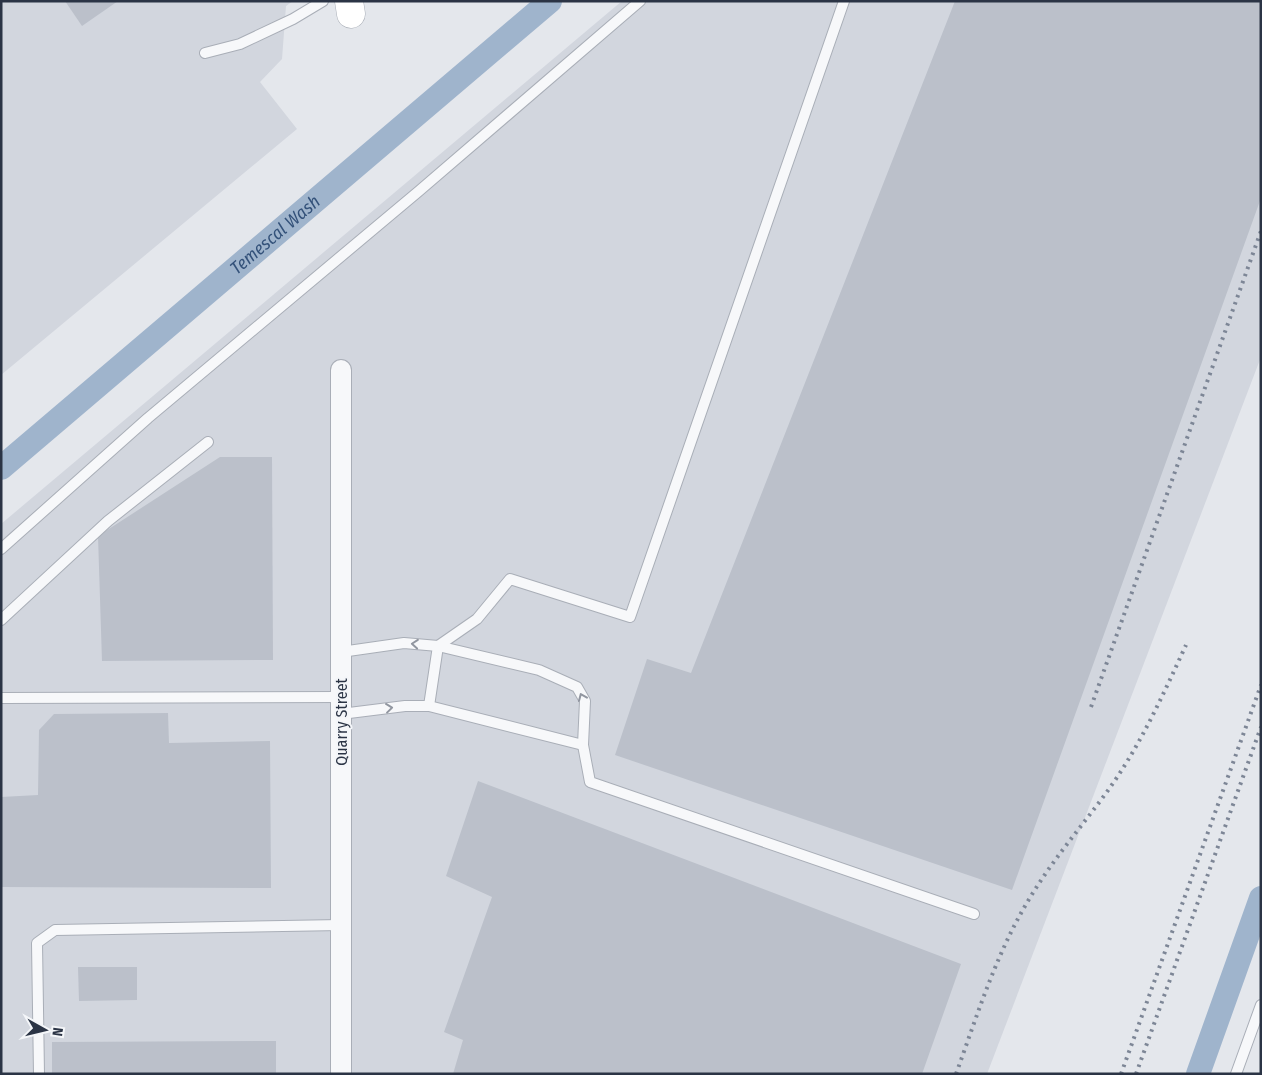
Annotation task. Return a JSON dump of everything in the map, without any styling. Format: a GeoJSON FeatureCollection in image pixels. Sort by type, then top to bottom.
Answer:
{"type":"FeatureCollection","features":[{"type":"Feature","properties":{"kind":"street","name":"Quarry Street"},"geometry":{"type":"LineString","coordinates":[[341,370],[341,1074]]}},
{"type":"Feature","properties":{"kind":"lane"},"geometry":{"type":"LineString","coordinates":[[205,53],[240,44],[293,19],[323,1]]}},
{"type":"Feature","properties":{"kind":"lane"},"geometry":{"type":"LineString","coordinates":[[1,548],[148,418],[640,1]]}},
{"type":"Feature","properties":{"kind":"lane"},"geometry":{"type":"LineString","coordinates":[[429,706],[438,646],[477,619],[510,578],[630,618],[844,1]]}},
{"type":"Feature","properties":{"kind":"lane"},"geometry":{"type":"LineString","coordinates":[[1,620],[108,521],[208,442]]}},
{"type":"Feature","properties":{"kind":"lane"},"geometry":{"type":"LineString","coordinates":[[341,652],[404,643],[438,646],[539,670],[577,687],[585,701],[583,745],[590,782],[974,914]]}},
{"type":"Feature","properties":{"kind":"lane"},"geometry":{"type":"LineString","coordinates":[[1,698],[341,706],[429,706],[583,745]]}},
{"type":"Feature","properties":{"kind":"lane"},"geometry":{"type":"LineString","coordinates":[[39,1074],[37,943],[55,930],[341,925]]}},
{"type":"Feature","properties":{"kind":"lane"},"geometry":{"type":"LineString","coordinates":[[1236,1074],[1261,1005]]}},
{"type":"Feature","properties":{"kind":"shaded area"},"geometry":{"type":"Polygon","coordinates":[[[1,1],[293,1],[286,6],[282,59],[260,82],[297,129],[1,375],[1,1]]]}},
{"type":"Feature","properties":{"kind":"shaded area"},"geometry":{"type":"Polygon","coordinates":[[[622,1],[1261,1],[1261,357],[987,1074],[1,1074],[1,524],[622,1]]]}},
{"type":"Feature","properties":{"kind":"building"},"geometry":{"type":"Polygon","coordinates":[[[65,1],[118,1],[82,26],[65,1]]]}},
{"type":"Feature","properties":{"kind":"building"},"geometry":{"type":"Polygon","coordinates":[[[955,1],[1261,1],[1261,198],[1012,890],[615,755],[647,659],[691,673],[955,1]]]}},
{"type":"Feature","properties":{"kind":"building"},"geometry":{"type":"Polygon","coordinates":[[[220,457],[272,457],[273,660],[102,661],[98,536],[220,457]]]}},
{"type":"Feature","properties":{"kind":"building"},"geometry":{"type":"Polygon","coordinates":[[[168,713],[169,743],[270,741],[271,888],[1,887],[1,797],[38,795],[39,730],[54,714],[168,713]]]}},
{"type":"Feature","properties":{"kind":"building"},"geometry":{"type":"Polygon","coordinates":[[[478,781],[961,964],[922,1074],[453,1074],[463,1040],[444,1032],[492,897],[446,876],[478,781]]]}},
{"type":"Feature","properties":{"kind":"building"},"geometry":{"type":"Polygon","coordinates":[[[78,967],[137,967],[137,1000],[79,1001],[78,967]]]}},
{"type":"Feature","properties":{"kind":"building"},"geometry":{"type":"Polygon","coordinates":[[[276,1041],[276,1074],[52,1074],[52,1042],[276,1041]]]}},
{"type":"Feature","properties":{"kind":"waterway","name":"Temescal Wash"},"geometry":{"type":"LineString","coordinates":[[1,468],[550,1]]}},
{"type":"Feature","properties":{"kind":"waterway"},"geometry":{"type":"LineString","coordinates":[[1198,1074],[1261,898]]}},
{"type":"Feature","properties":{"kind":"railway"},"geometry":{"type":"LineString","coordinates":[[1091,707],[1261,231]]}},
{"type":"Feature","properties":{"kind":"railway"},"geometry":{"type":"LineString","coordinates":[[956,1074],[998,960],[1019,917],[1049,868],[1121,772],[1160,701],[1186,645]]}},
{"type":"Feature","properties":{"kind":"railway"},"geometry":{"type":"LineString","coordinates":[[1121,1074],[1261,685]]}},
{"type":"Feature","properties":{"kind":"railway"},"geometry":{"type":"LineString","coordinates":[[1136,1074],[1261,727]]}}]}
